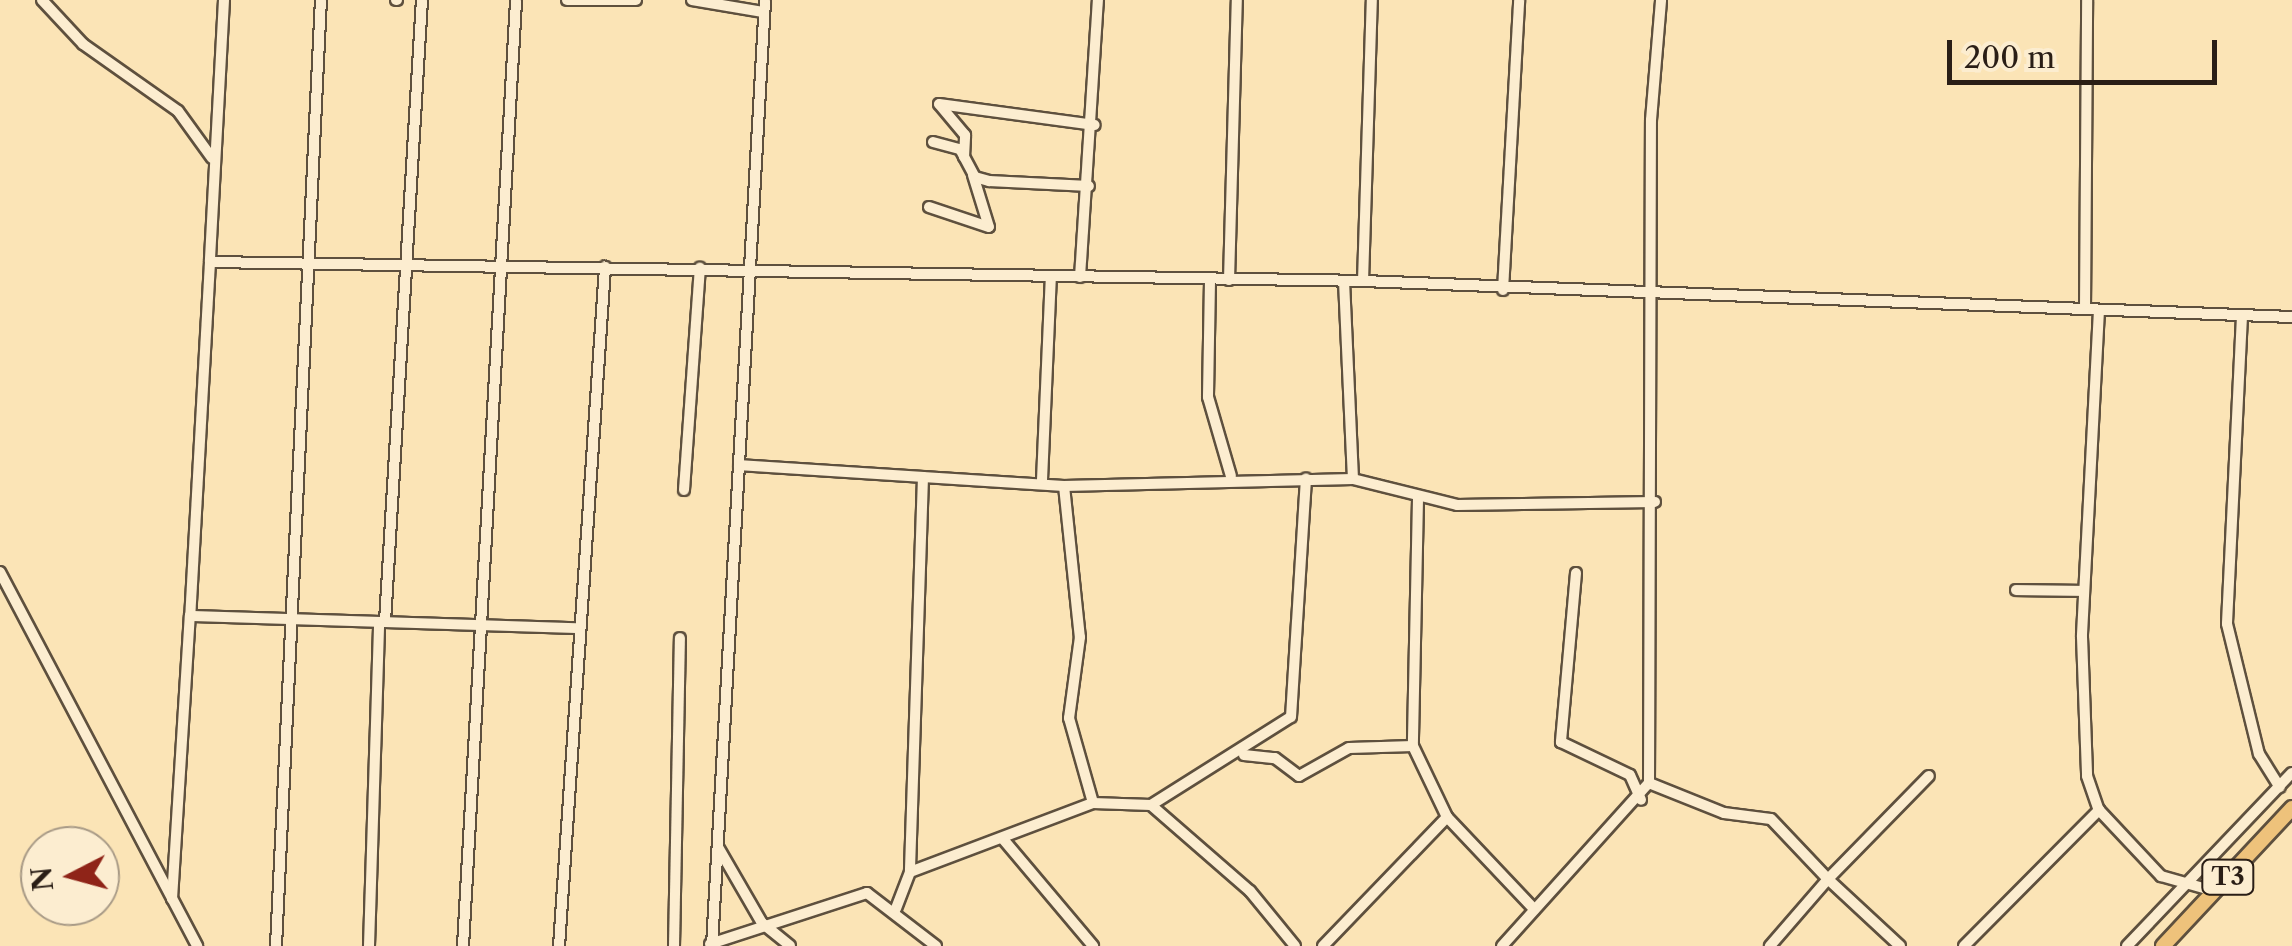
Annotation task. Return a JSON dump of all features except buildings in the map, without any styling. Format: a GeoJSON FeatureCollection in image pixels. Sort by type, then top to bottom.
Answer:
{"type":"FeatureCollection","features":[{"type":"Feature","properties":{"kind":"highway","name":"T3"},"geometry":{"type":"LineString","coordinates":[[2164,946],[2292,808]]}},
{"type":"Feature","properties":{"kind":"street"},"geometry":{"type":"LineString","coordinates":[[42,0],[83,44],[178,112],[213,158]]}},
{"type":"Feature","properties":{"kind":"street"},"geometry":{"type":"LineString","coordinates":[[172,901],[224,0]]}},
{"type":"Feature","properties":{"kind":"street"},"geometry":{"type":"LineString","coordinates":[[276,946],[276,804],[294,619],[320,0]]}},
{"type":"Feature","properties":{"kind":"street"},"geometry":{"type":"LineString","coordinates":[[369,946],[382,622],[422,0]]}},
{"type":"Feature","properties":{"kind":"street"},"geometry":{"type":"LineString","coordinates":[[463,946],[486,625],[499,265],[516,0]]}},
{"type":"Feature","properties":{"kind":"street"},"geometry":{"type":"LineString","coordinates":[[568,0],[636,0]]}},
{"type":"Feature","properties":{"kind":"street"},"geometry":{"type":"LineString","coordinates":[[692,0],[764,6],[710,945],[762,923],[851,894],[896,908],[936,946]]}},
{"type":"Feature","properties":{"kind":"street"},"geometry":{"type":"LineString","coordinates":[[1080,277],[1095,125],[1098,0]]}},
{"type":"Feature","properties":{"kind":"street"},"geometry":{"type":"LineString","coordinates":[[1229,280],[1237,0]]}},
{"type":"Feature","properties":{"kind":"street"},"geometry":{"type":"LineString","coordinates":[[1363,281],[1372,0]]}},
{"type":"Feature","properties":{"kind":"street"},"geometry":{"type":"LineString","coordinates":[[1502,290],[1519,0]]}},
{"type":"Feature","properties":{"kind":"street"},"geometry":{"type":"LineString","coordinates":[[1504,945],[1640,800],[1650,783],[1655,502],[1653,296],[1661,0]]}},
{"type":"Feature","properties":{"kind":"street"},"geometry":{"type":"LineString","coordinates":[[2085,308],[2087,0]]}},
{"type":"Feature","properties":{"kind":"street"},"geometry":{"type":"LineString","coordinates":[[929,207],[989,227],[964,157],[965,136],[939,104],[1095,125]]}},
{"type":"Feature","properties":{"kind":"street"},"geometry":{"type":"LineString","coordinates":[[933,142],[964,157]]}},
{"type":"Feature","properties":{"kind":"street"},"geometry":{"type":"LineString","coordinates":[[973,175],[1089,186]]}},
{"type":"Feature","properties":{"kind":"street"},"geometry":{"type":"LineString","coordinates":[[210,262],[1363,281],[1653,296],[2292,317]]}},
{"type":"Feature","properties":{"kind":"street"},"geometry":{"type":"LineString","coordinates":[[559,946],[605,268]]}},
{"type":"Feature","properties":{"kind":"street"},"geometry":{"type":"LineString","coordinates":[[684,490],[700,268]]}},
{"type":"Feature","properties":{"kind":"street"},"geometry":{"type":"LineString","coordinates":[[1042,480],[1051,276]]}},
{"type":"Feature","properties":{"kind":"street"},"geometry":{"type":"LineString","coordinates":[[1210,281],[1208,397],[1231,476]]}},
{"type":"Feature","properties":{"kind":"street"},"geometry":{"type":"LineString","coordinates":[[1344,281],[1349,478]]}},
{"type":"Feature","properties":{"kind":"street"},"geometry":{"type":"LineString","coordinates":[[2100,310],[2084,591],[2085,748],[2099,810],[2161,876],[2192,882],[2214,892]]}},
{"type":"Feature","properties":{"kind":"street"},"geometry":{"type":"LineString","coordinates":[[2242,316],[2227,624],[2259,754],[2280,787]]}},
{"type":"Feature","properties":{"kind":"street"},"geometry":{"type":"LineString","coordinates":[[739,465],[1042,480],[1064,486],[1231,476],[1349,478],[1418,500],[1655,502]]}},
{"type":"Feature","properties":{"kind":"street"},"geometry":{"type":"LineString","coordinates":[[896,908],[910,872],[923,477]]}},
{"type":"Feature","properties":{"kind":"street"},"geometry":{"type":"LineString","coordinates":[[910,872],[1093,803],[1151,805],[1238,755],[1291,717],[1306,478]]}},
{"type":"Feature","properties":{"kind":"street"},"geometry":{"type":"LineString","coordinates":[[1064,486],[1080,637],[1069,718],[1093,803]]}},
{"type":"Feature","properties":{"kind":"street"},"geometry":{"type":"LineString","coordinates":[[1418,500],[1413,746],[1448,816],[1534,910]]}},
{"type":"Feature","properties":{"kind":"street"},"geometry":{"type":"LineString","coordinates":[[0,572],[197,946]]}},
{"type":"Feature","properties":{"kind":"street"},"geometry":{"type":"LineString","coordinates":[[1576,572],[1561,742],[1630,775],[1640,800]]}},
{"type":"Feature","properties":{"kind":"street"},"geometry":{"type":"LineString","coordinates":[[2016,590],[2084,591]]}},
{"type":"Feature","properties":{"kind":"street"},"geometry":{"type":"LineString","coordinates":[[190,616],[580,628]]}},
{"type":"Feature","properties":{"kind":"street"},"geometry":{"type":"LineString","coordinates":[[674,946],[680,638]]}},
{"type":"Feature","properties":{"kind":"street"},"geometry":{"type":"LineString","coordinates":[[1238,755],[1275,758],[1298,776],[1349,748],[1413,746]]}},
{"type":"Feature","properties":{"kind":"street"},"geometry":{"type":"LineString","coordinates":[[2127,946],[2292,773]]}},
{"type":"Feature","properties":{"kind":"street"},"geometry":{"type":"LineString","coordinates":[[1770,946],[1828,878],[1929,776]]}},
{"type":"Feature","properties":{"kind":"street"},"geometry":{"type":"LineString","coordinates":[[1650,783],[1724,814],[1771,819],[1900,946]]}},
{"type":"Feature","properties":{"kind":"street"},"geometry":{"type":"LineString","coordinates":[[1151,805],[1250,892],[1295,946]]}},
{"type":"Feature","properties":{"kind":"street"},"geometry":{"type":"LineString","coordinates":[[1964,946],[2099,810]]}},
{"type":"Feature","properties":{"kind":"street"},"geometry":{"type":"LineString","coordinates":[[1324,946],[1448,816]]}},
{"type":"Feature","properties":{"kind":"street"},"geometry":{"type":"LineString","coordinates":[[1003,839],[1093,946]]}},
{"type":"Feature","properties":{"kind":"street"},"geometry":{"type":"LineString","coordinates":[[718,847],[762,923],[790,946]]}}]}
